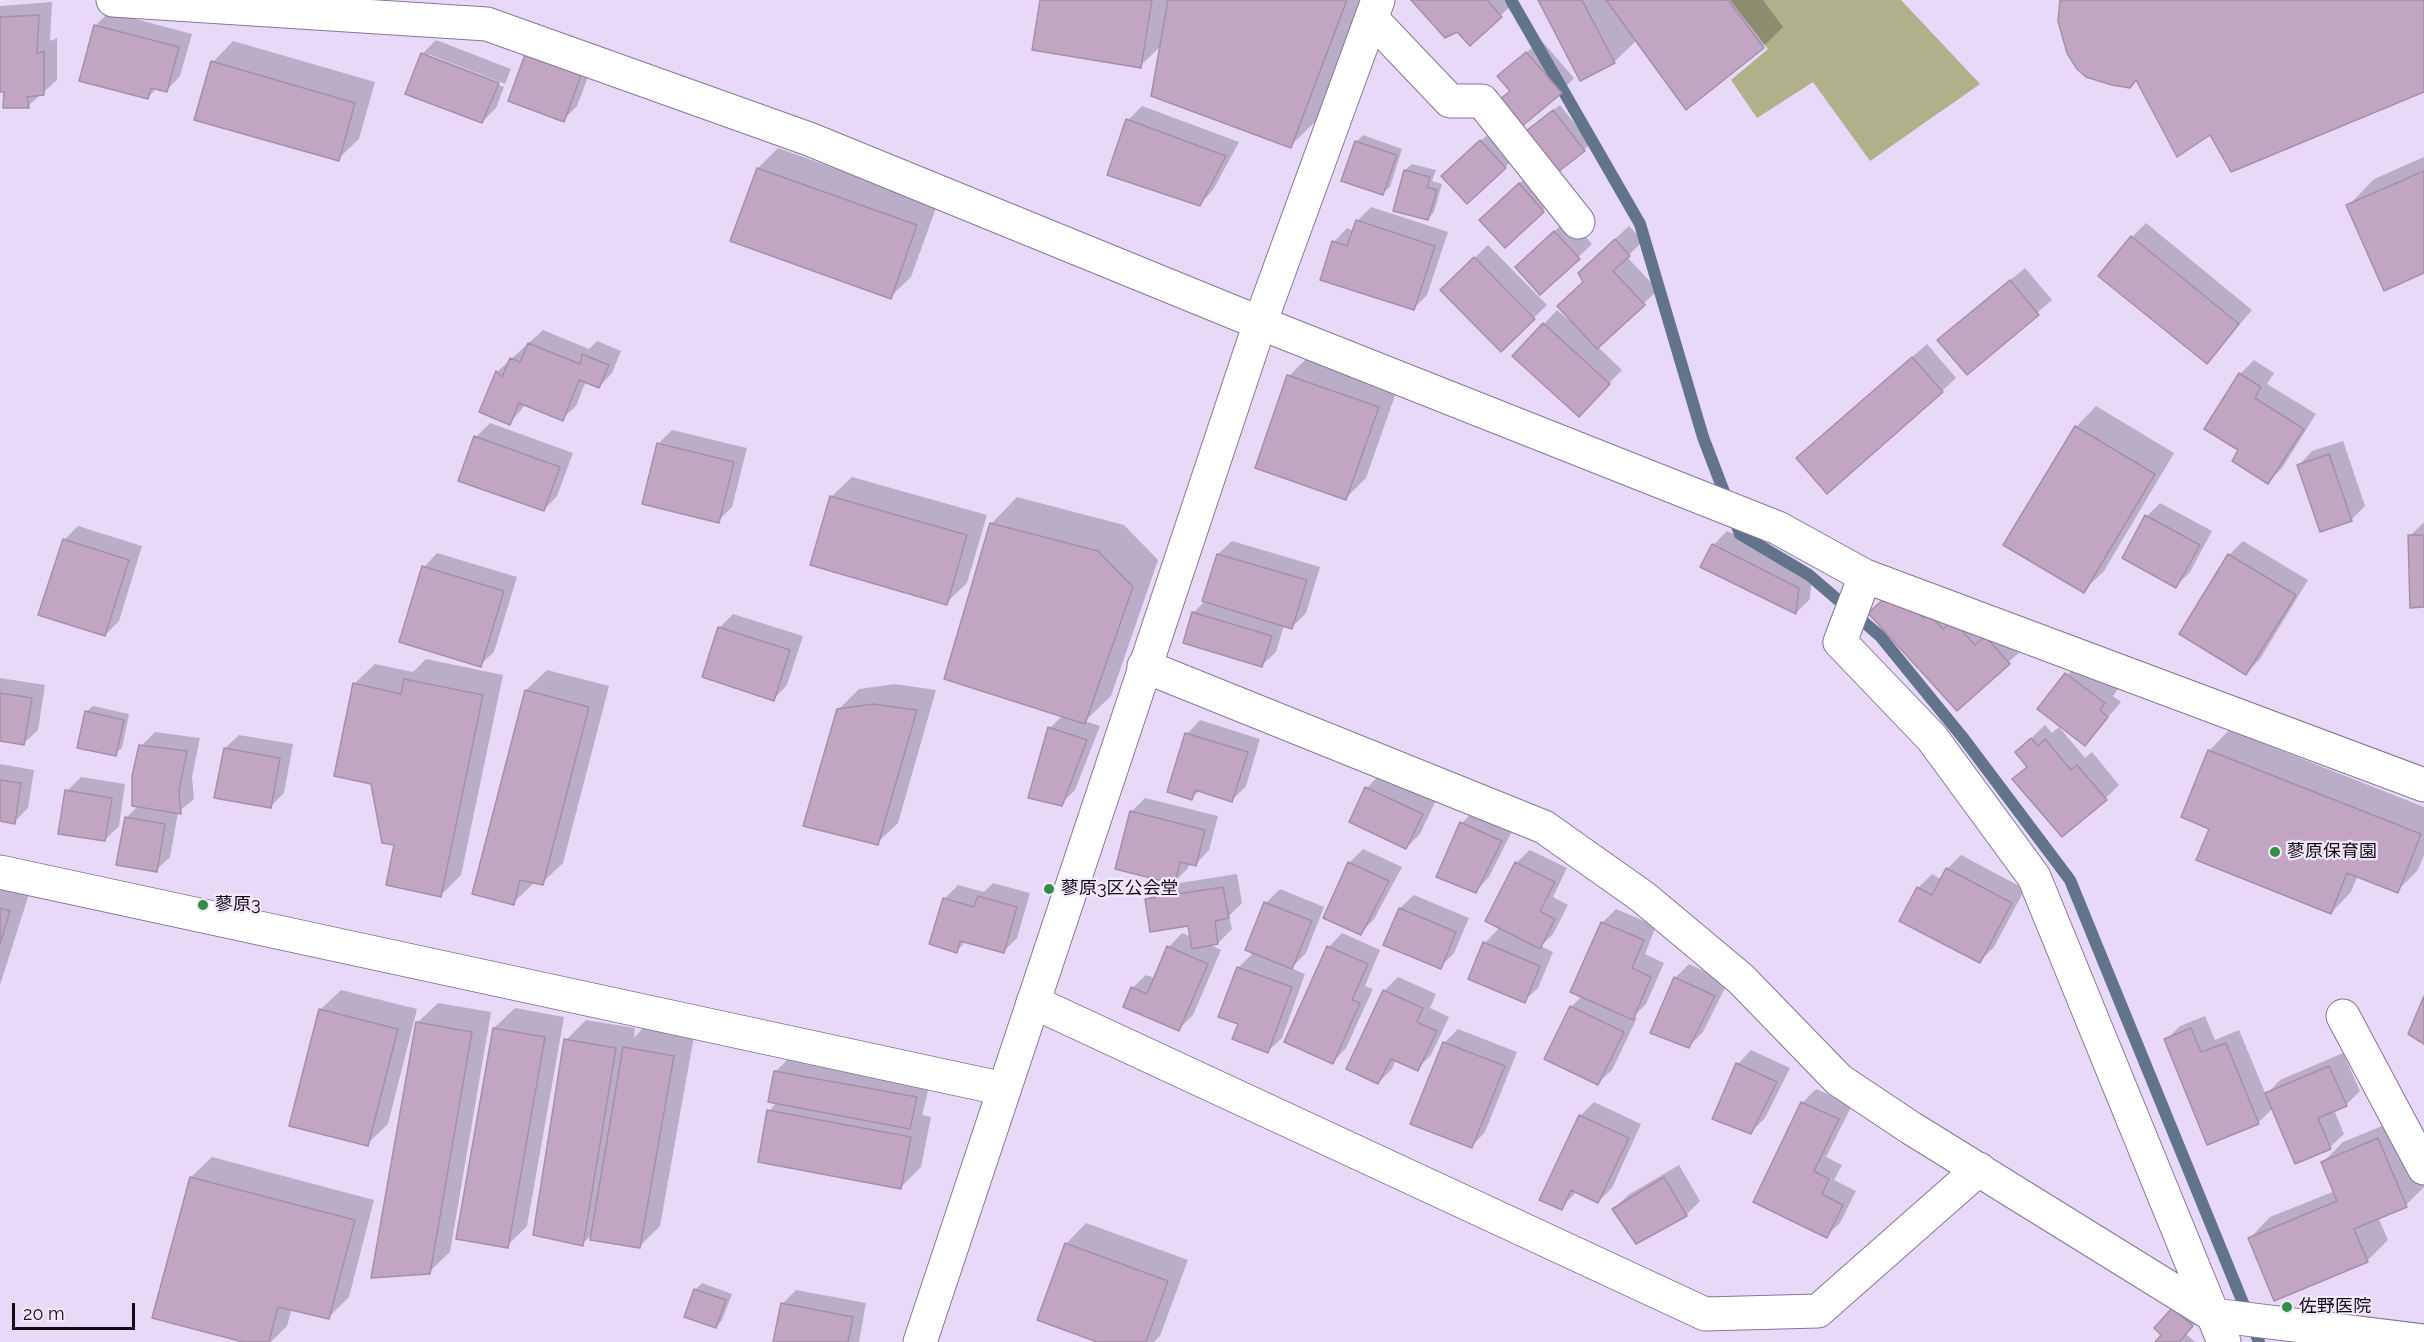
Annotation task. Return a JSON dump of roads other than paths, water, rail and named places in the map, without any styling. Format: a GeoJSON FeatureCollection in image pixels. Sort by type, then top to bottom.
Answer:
{"type":"FeatureCollection","features":[{"type":"Feature","properties":{"kind":"street"},"geometry":{"type":"LineString","coordinates":[[113,0],[492,12],[1260,323],[1692,496],[1778,528],[1865,576],[2424,785]]}},
{"type":"Feature","properties":{"kind":"street"},"geometry":{"type":"LineString","coordinates":[[1375,9],[1450,101],[1482,101],[1578,222]]}},
{"type":"Feature","properties":{"kind":"street"},"geometry":{"type":"LineString","coordinates":[[920,1342],[1260,323],[1375,9]]}},
{"type":"Feature","properties":{"kind":"street"},"geometry":{"type":"LineString","coordinates":[[1865,576],[1840,642],[1932,738],[2034,878],[2219,1328]]}},
{"type":"Feature","properties":{"kind":"street"},"geometry":{"type":"LineString","coordinates":[[1144,666],[1544,827],[1643,897],[1741,979],[1839,1080],[1979,1168],[2219,1328],[2424,1341]]}},
{"type":"Feature","properties":{"kind":"street"},"geometry":{"type":"LineString","coordinates":[[0,872],[1004,1089]]}},
{"type":"Feature","properties":{"kind":"street"},"geometry":{"type":"LineString","coordinates":[[1033,1002],[1705,1314],[1818,1311],[1979,1168]]}},
{"type":"Feature","properties":{"kind":"street"},"geometry":{"type":"LineString","coordinates":[[2343,1016],[2424,1168]]}},
{"type":"Feature","properties":{"kind":"waterway"},"geometry":{"type":"LineString","coordinates":[[1511,0],[1640,224],[1703,437],[1740,534],[1809,575],[1880,636],[1964,739],[2070,880],[2259,1342]]}},
{"type":"Feature","properties":{"kind":"place","name":"蓼原保育園"},"geometry":{"type":"Point","coordinates":[2275,852]}},
{"type":"Feature","properties":{"kind":"place","name":"蓼原3区公会堂"},"geometry":{"type":"Point","coordinates":[1049,889]}},
{"type":"Feature","properties":{"kind":"place","name":"蓼原3"},"geometry":{"type":"Point","coordinates":[203,905]}},
{"type":"Feature","properties":{"kind":"place","name":"佐野医院"},"geometry":{"type":"Point","coordinates":[2287,1307]}}]}
